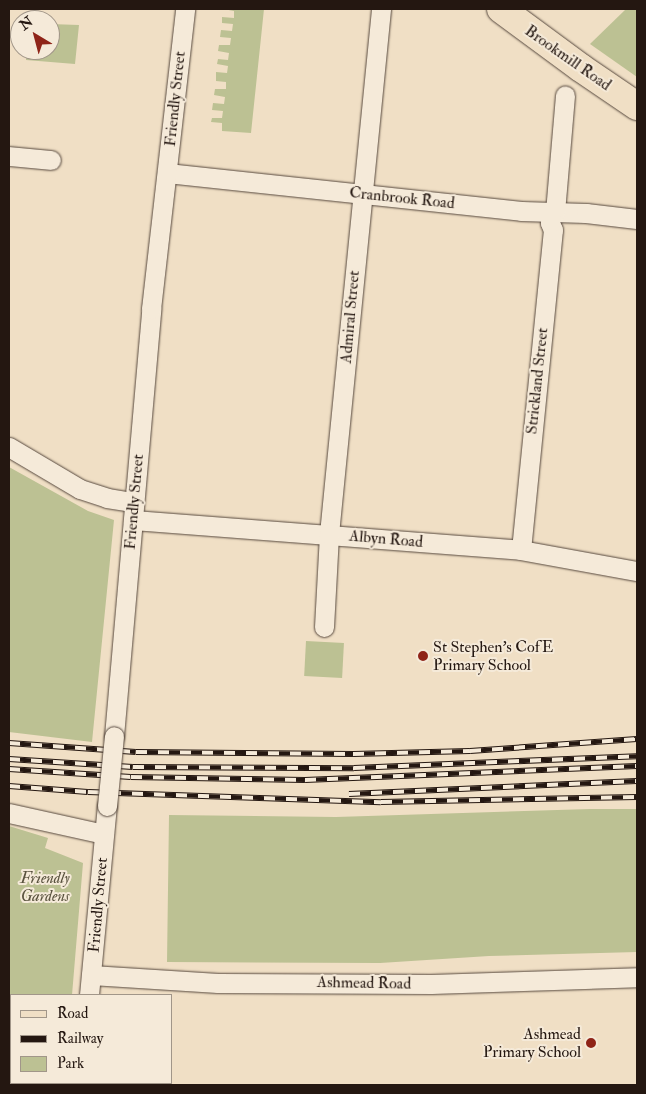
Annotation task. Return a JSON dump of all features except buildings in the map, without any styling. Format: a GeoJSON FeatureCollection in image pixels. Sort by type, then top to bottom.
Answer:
{"type":"FeatureCollection","features":[{"type":"Feature","properties":{"kind":"main road","name":"Brookmill Road"},"geometry":{"type":"LineString","coordinates":[[500,9],[637,106]]}},
{"type":"Feature","properties":{"kind":"street","name":"Friendly Street"},"geometry":{"type":"LineString","coordinates":[[89,994],[114,736],[151,309],[185,9]]}},
{"type":"Feature","properties":{"kind":"street","name":"Admiral Street"},"geometry":{"type":"LineString","coordinates":[[324,627],[329,534],[381,9]]}},
{"type":"Feature","properties":{"kind":"street","name":"Strickland Street"},"geometry":{"type":"LineString","coordinates":[[521,550],[565,95]]}},
{"type":"Feature","properties":{"kind":"street"},"geometry":{"type":"LineString","coordinates":[[9,156],[51,160]]}},
{"type":"Feature","properties":{"kind":"street","name":"Cranbrook Road"},"geometry":{"type":"LineString","coordinates":[[167,173],[362,194],[553,218],[637,220]]}},
{"type":"Feature","properties":{"kind":"street","name":"Albyn Road"},"geometry":{"type":"LineString","coordinates":[[9,447],[80,489],[107,498],[133,511],[329,534],[521,550],[637,571]]}},
{"type":"Feature","properties":{"kind":"street"},"geometry":{"type":"LineString","coordinates":[[9,813],[104,834]]}},
{"type":"Feature","properties":{"kind":"street","name":"Ashmead Road"},"geometry":{"type":"LineString","coordinates":[[91,975],[218,983],[431,984],[637,977]]}},
{"type":"Feature","properties":{"kind":"green space"},"geometry":{"type":"Polygon","coordinates":[[[223,9],[264,9],[251,133],[222,131],[222,123],[211,122],[212,118],[222,118],[223,111],[212,110],[213,103],[224,104],[225,97],[214,95],[215,89],[226,89],[226,82],[216,81],[216,72],[227,73],[228,66],[217,64],[218,59],[228,60],[229,53],[218,51],[219,45],[230,45],[231,38],[220,37],[221,30],[232,31],[233,24],[222,23],[222,17],[234,18],[234,11],[223,9]]]}},
{"type":"Feature","properties":{"kind":"green space"},"geometry":{"type":"Polygon","coordinates":[[[626,9],[637,9],[637,77],[590,44],[626,9]]]}},
{"type":"Feature","properties":{"kind":"green space"},"geometry":{"type":"Polygon","coordinates":[[[60,24],[79,25],[75,64],[26,60],[60,60],[60,24]]]}},
{"type":"Feature","properties":{"kind":"green space"},"geometry":{"type":"Polygon","coordinates":[[[9,467],[88,511],[114,520],[92,742],[9,732],[9,467]]]}},
{"type":"Feature","properties":{"kind":"green space"},"geometry":{"type":"Polygon","coordinates":[[[306,641],[344,643],[342,678],[304,676],[306,641]]]}},
{"type":"Feature","properties":{"kind":"green space"},"geometry":{"type":"Polygon","coordinates":[[[637,809],[637,952],[489,956],[380,963],[167,962],[169,815],[336,817],[637,809]]]}},
{"type":"Feature","properties":{"kind":"green space","name":"Friendly Gardens"},"geometry":{"type":"Polygon","coordinates":[[[9,826],[48,838],[45,848],[83,863],[72,994],[10,994],[10,1084],[64,1085],[9,1085],[9,826]]]}},
{"type":"Feature","properties":{"kind":"railway"},"geometry":{"type":"LineString","coordinates":[[9,743],[136,752],[353,754],[470,751],[637,739]]}},
{"type":"Feature","properties":{"kind":"railway"},"geometry":{"type":"LineString","coordinates":[[9,759],[133,767],[354,768],[637,756]]}},
{"type":"Feature","properties":{"kind":"railway"},"geometry":{"type":"LineString","coordinates":[[9,769],[131,777],[305,780],[637,766]]}},
{"type":"Feature","properties":{"kind":"railway"},"geometry":{"type":"LineString","coordinates":[[349,794],[637,781]]}},
{"type":"Feature","properties":{"kind":"railway"},"geometry":{"type":"LineString","coordinates":[[9,786],[88,792],[381,802],[637,797]]}},
{"type":"Feature","properties":{"kind":"place","name":"St Stephen's CofE Primary School"},"geometry":{"type":"Point","coordinates":[423,656]}},
{"type":"Feature","properties":{"kind":"place","name":"Ashmead Primary School"},"geometry":{"type":"Point","coordinates":[591,1043]}}]}
